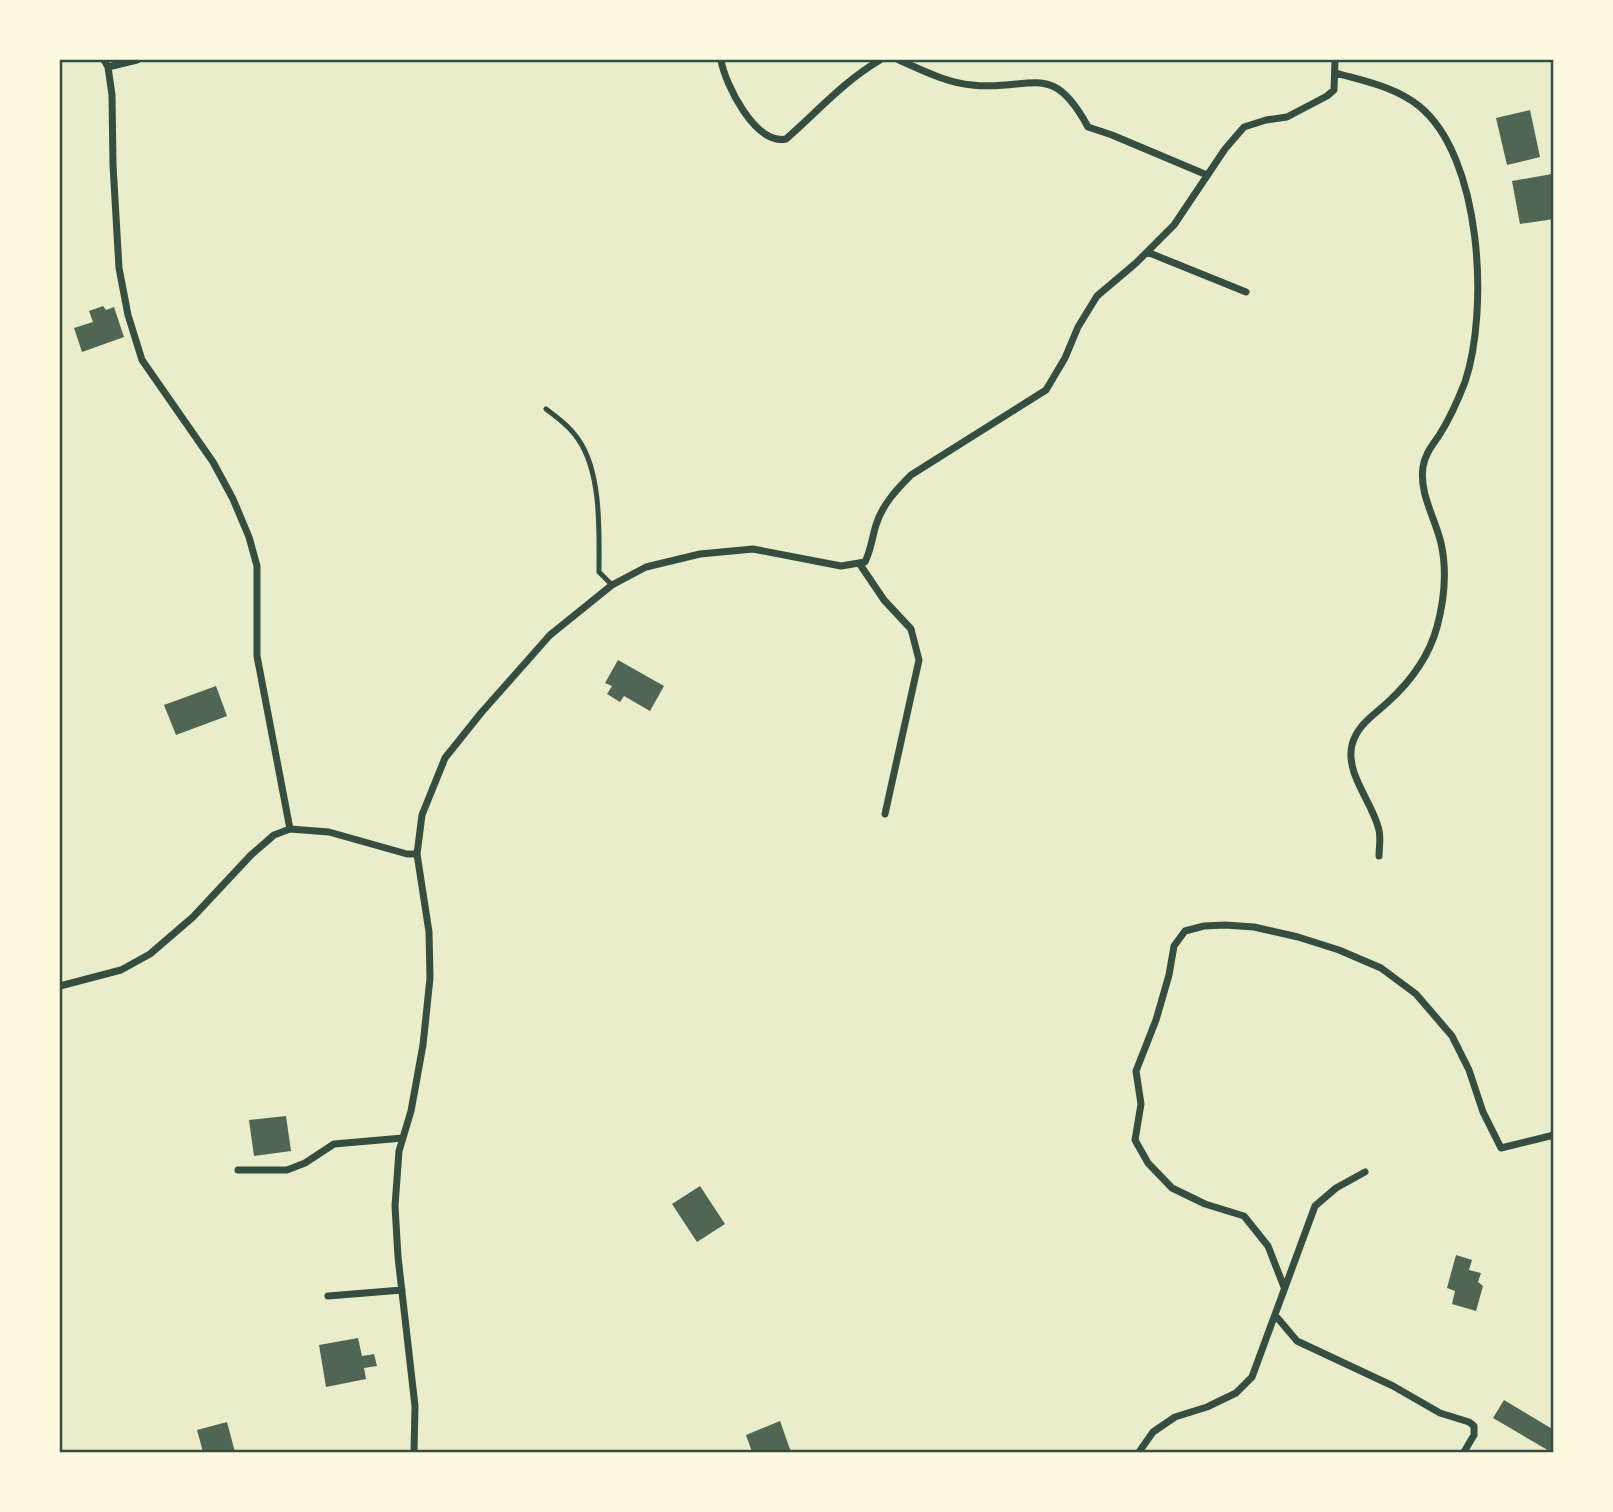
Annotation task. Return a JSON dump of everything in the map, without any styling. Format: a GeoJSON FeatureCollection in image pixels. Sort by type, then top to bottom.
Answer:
{"type":"FeatureCollection","features":[{"type":"Feature","properties":{"kind":"street"},"geometry":{"type":"LineString","coordinates":[[137,60],[106,63],[112,95],[119,268],[128,315],[142,360],[213,462],[249,537],[257,566],[257,656],[290,829]]}},
{"type":"Feature","properties":{"kind":"street"},"geometry":{"type":"LineString","coordinates":[[721,60],[723,74],[734,96],[755,125],[764,135],[779,140],[786,139],[832,95],[864,69],[880,60]]}},
{"type":"Feature","properties":{"kind":"street"},"geometry":{"type":"LineString","coordinates":[[899,60],[956,83],[974,86],[1028,82],[1057,86],[1079,110],[1088,127],[1207,175]]}},
{"type":"Feature","properties":{"kind":"street"},"geometry":{"type":"LineString","coordinates":[[414,1452],[415,1406],[395,1206],[399,1151],[411,1111],[430,978],[429,932],[417,854],[422,815],[445,758],[550,635],[612,585],[646,567],[700,554],[753,549],[841,566],[865,562],[871,550],[877,523],[892,494],[911,475],[1046,390],[1097,296],[1174,225],[1207,175],[1244,127],[1287,117],[1327,96],[1334,90],[1335,60]]}},
{"type":"Feature","properties":{"kind":"street"},"geometry":{"type":"LineString","coordinates":[[1336,73],[1391,89],[1420,106],[1445,136],[1462,175],[1476,228],[1478,278],[1473,344],[1466,379],[1454,411],[1425,455],[1422,469],[1424,494],[1441,542],[1444,562],[1443,592],[1437,629],[1416,673],[1390,701],[1366,720],[1356,733],[1351,748],[1357,778],[1380,832],[1379,856]]}},
{"type":"Feature","properties":{"kind":"street"},"geometry":{"type":"LineString","coordinates":[[1147,252],[1245,292]]}},
{"type":"Feature","properties":{"kind":"street"},"geometry":{"type":"LineString","coordinates":[[859,563],[884,600],[911,629],[919,660],[885,814]]}},
{"type":"Feature","properties":{"kind":"street"},"geometry":{"type":"LineString","coordinates":[[60,986],[121,970],[150,954],[193,917],[251,855],[274,835],[290,829],[329,832],[398,852],[417,854]]}},
{"type":"Feature","properties":{"kind":"street"},"geometry":{"type":"LineString","coordinates":[[1284,1287],[1268,1245],[1244,1216],[1205,1204],[1172,1188],[1148,1163],[1135,1140],[1141,1104],[1136,1071],[1156,1020],[1174,946],[1185,931],[1214,926],[1254,927],[1328,947],[1381,968],[1416,994],[1452,1036],[1501,1148],[1553,1136]]}},
{"type":"Feature","properties":{"kind":"street"},"geometry":{"type":"LineString","coordinates":[[238,1170],[288,1170],[305,1163],[334,1144],[403,1138]]}},
{"type":"Feature","properties":{"kind":"street"},"geometry":{"type":"LineString","coordinates":[[1139,1452],[1153,1432],[1175,1417],[1208,1407],[1236,1393],[1252,1377],[1315,1206],[1336,1188],[1365,1172]]}},
{"type":"Feature","properties":{"kind":"street"},"geometry":{"type":"LineString","coordinates":[[328,1296],[402,1290]]}},
{"type":"Feature","properties":{"kind":"street"},"geometry":{"type":"LineString","coordinates":[[1275,1315],[1297,1341],[1393,1386],[1440,1413],[1469,1422],[1474,1426],[1474,1435],[1464,1452]]}},
{"type":"Feature","properties":{"kind":"lane"},"geometry":{"type":"LineString","coordinates":[[546,409],[562,421],[579,440],[595,481],[599,572],[612,585]]}},
{"type":"Feature","properties":{"kind":"building"},"geometry":{"type":"Polygon","coordinates":[[[1530,110],[1540,157],[1507,165],[1496,118],[1530,110]]]}},
{"type":"Feature","properties":{"kind":"building"},"geometry":{"type":"Polygon","coordinates":[[[1552,174],[1554,219],[1520,224],[1512,181],[1552,174]]]}},
{"type":"Feature","properties":{"kind":"building"},"geometry":{"type":"Polygon","coordinates":[[[103,306],[106,310],[114,307],[124,337],[82,352],[74,328],[93,322],[89,311],[103,306]]]}},
{"type":"Feature","properties":{"kind":"building"},"geometry":{"type":"Polygon","coordinates":[[[618,660],[664,686],[650,711],[624,696],[620,702],[607,694],[612,686],[605,683],[618,660]]]}},
{"type":"Feature","properties":{"kind":"building"},"geometry":{"type":"Polygon","coordinates":[[[216,686],[227,716],[176,735],[164,705],[216,686]]]}},
{"type":"Feature","properties":{"kind":"building"},"geometry":{"type":"Polygon","coordinates":[[[286,1116],[291,1151],[254,1156],[249,1120],[286,1116]]]}},
{"type":"Feature","properties":{"kind":"building"},"geometry":{"type":"Polygon","coordinates":[[[700,1186],[725,1224],[697,1242],[672,1204],[700,1186]]]}},
{"type":"Feature","properties":{"kind":"building"},"geometry":{"type":"Polygon","coordinates":[[[1456,1255],[1472,1260],[1469,1270],[1481,1273],[1478,1282],[1483,1286],[1476,1311],[1452,1304],[1455,1291],[1447,1288],[1456,1255]]]}},
{"type":"Feature","properties":{"kind":"building"},"geometry":{"type":"Polygon","coordinates":[[[358,1338],[362,1356],[374,1354],[377,1366],[364,1368],[366,1379],[326,1387],[319,1345],[358,1338]]]}},
{"type":"Feature","properties":{"kind":"building"},"geometry":{"type":"Polygon","coordinates":[[[1504,1400],[1554,1430],[1551,1452],[1493,1418],[1504,1400]]]}},
{"type":"Feature","properties":{"kind":"building"},"geometry":{"type":"Polygon","coordinates":[[[780,1421],[791,1452],[752,1452],[746,1435],[780,1421]]]}},
{"type":"Feature","properties":{"kind":"building"},"geometry":{"type":"Polygon","coordinates":[[[227,1422],[235,1452],[203,1452],[197,1430],[227,1422]]]}}]}
